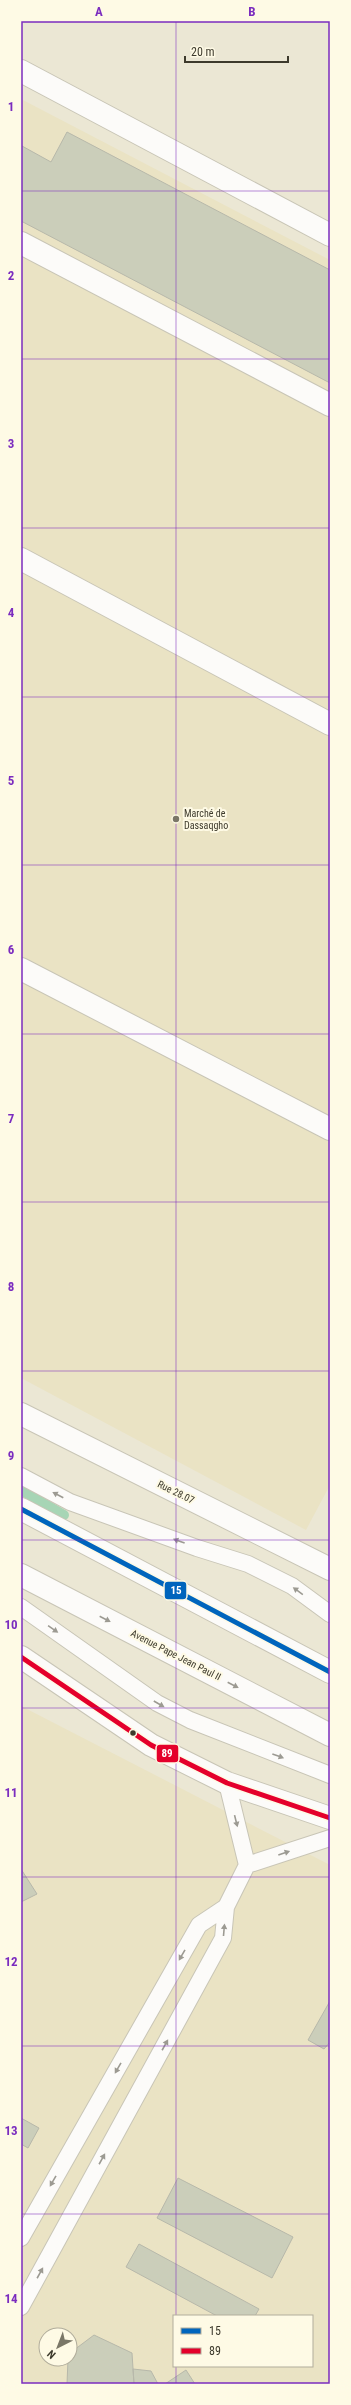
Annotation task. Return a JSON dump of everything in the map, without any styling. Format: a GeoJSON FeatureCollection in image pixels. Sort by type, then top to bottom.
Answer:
{"type":"FeatureCollection","features":[{"type":"Feature","properties":{"kind":"main road"},"geometry":{"type":"LineString","coordinates":[[21,71],[330,235]]}},
{"type":"Feature","properties":{"kind":"main road"},"geometry":{"type":"LineString","coordinates":[[21,243],[330,405]]}},
{"type":"Feature","properties":{"kind":"main road"},"geometry":{"type":"LineString","coordinates":[[21,559],[330,724]]}},
{"type":"Feature","properties":{"kind":"main road"},"geometry":{"type":"LineString","coordinates":[[21,968],[330,1129]]}},
{"type":"Feature","properties":{"kind":"main road","name":"Rue 28.07"},"geometry":{"type":"LineString","coordinates":[[21,1414],[328,1564]]}},
{"type":"Feature","properties":{"kind":"main road"},"geometry":{"type":"LineString","coordinates":[[21,1509],[330,1672]]}},
{"type":"Feature","properties":{"kind":"main road","name":"Avenue Pape Jean Paul II"},"geometry":{"type":"LineString","coordinates":[[21,1575],[330,1735]]}},
{"type":"Feature","properties":{"kind":"main road"},"geometry":{"type":"LineString","coordinates":[[21,1657],[151,1745],[227,1783],[330,1818]]}},
{"type":"Feature","properties":{"kind":"lane"},"geometry":{"type":"LineString","coordinates":[[21,1476],[70,1502],[197,1548],[248,1564],[292,1586],[330,1614]]}},
{"type":"Feature","properties":{"kind":"lane"},"geometry":{"type":"LineString","coordinates":[[21,1607],[157,1703],[190,1720],[330,1775]]}},
{"type":"Feature","properties":{"kind":"lane"},"geometry":{"type":"LineString","coordinates":[[21,2307],[223,1938],[226,1907],[247,1865],[227,1783]]}},
{"type":"Feature","properties":{"kind":"lane"},"geometry":{"type":"LineString","coordinates":[[247,1865],[330,1838]]}},
{"type":"Feature","properties":{"kind":"lane"},"geometry":{"type":"LineString","coordinates":[[21,2238],[199,1925],[226,1907]]}},
{"type":"Feature","properties":{"kind":"shaded area","name":"Marché de Dassaqgho"},"geometry":{"type":"Polygon","coordinates":[[[21,99],[330,260],[330,1485],[306,1530],[21,1378],[21,99]]]}},
{"type":"Feature","properties":{"kind":"shaded area"},"geometry":{"type":"Polygon","coordinates":[[[21,1706],[330,1865],[330,2384],[21,2384],[21,1706]]]}},
{"type":"Feature","properties":{"kind":"building"},"geometry":{"type":"Polygon","coordinates":[[[67,132],[330,270],[330,383],[21,221],[22,146],[51,162],[67,132]]]}},
{"type":"Feature","properties":{"kind":"building"},"geometry":{"type":"Polygon","coordinates":[[[21,1869],[37,1894],[21,1902],[21,1869]]]}},
{"type":"Feature","properties":{"kind":"building"},"geometry":{"type":"Polygon","coordinates":[[[330,2001],[330,2042],[324,2049],[308,2040],[330,2001]]]}},
{"type":"Feature","properties":{"kind":"building"},"geometry":{"type":"Polygon","coordinates":[[[21,2118],[39,2128],[28,2148],[21,2144],[21,2118]]]}},
{"type":"Feature","properties":{"kind":"building"},"geometry":{"type":"Polygon","coordinates":[[[178,2178],[293,2237],[272,2278],[157,2218],[178,2178]]]}},
{"type":"Feature","properties":{"kind":"building"},"geometry":{"type":"Polygon","coordinates":[[[139,2244],[259,2309],[256,2315],[215,2315],[126,2267],[139,2244]]]}},
{"type":"Feature","properties":{"kind":"building"},"geometry":{"type":"Polygon","coordinates":[[[94,2335],[132,2353],[134,2384],[67,2384],[68,2367],[78,2367],[78,2347],[94,2335]]]}},
{"type":"Feature","properties":{"kind":"building"},"geometry":{"type":"Polygon","coordinates":[[[133,2369],[151,2371],[158,2384],[134,2384],[133,2369]]]}},
{"type":"Feature","properties":{"kind":"building"},"geometry":{"type":"Polygon","coordinates":[[[186,2370],[195,2384],[165,2384],[186,2370]]]}},
{"type":"Feature","properties":{"kind":"waterway"},"geometry":{"type":"LineString","coordinates":[[21,1490],[64,1515]]}},
{"type":"Feature","properties":{"kind":"transit line","name":"15"},"geometry":{"type":"LineString","coordinates":[[21,1509],[330,1672]]}},
{"type":"Feature","properties":{"kind":"transit line","name":"89"},"geometry":{"type":"LineString","coordinates":[[21,1657],[151,1745],[227,1783],[330,1818]]}},
{"type":"Feature","properties":{"kind":"place","name":"Marché de Dassaqgho"},"geometry":{"type":"Point","coordinates":[176,819]}}]}
